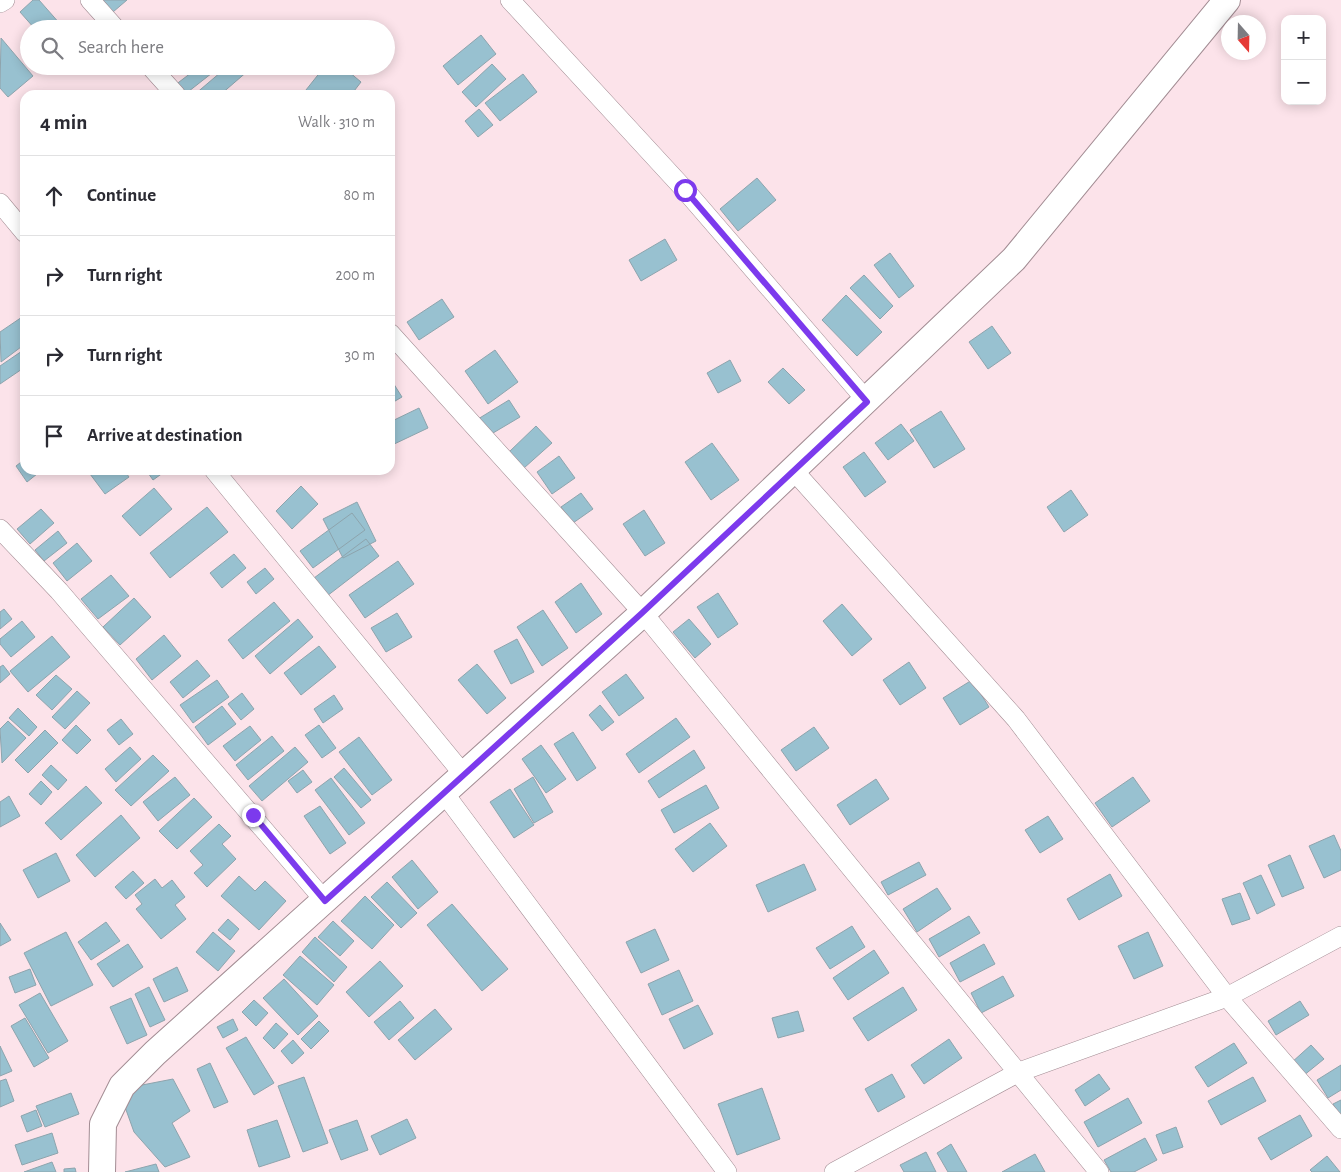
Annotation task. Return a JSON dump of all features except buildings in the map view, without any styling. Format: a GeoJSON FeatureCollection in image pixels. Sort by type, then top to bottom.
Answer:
{"type":"FeatureCollection","features":[{"type":"Feature","properties":{"kind":"street"},"geometry":{"type":"LineString","coordinates":[[0,4],[4,0]]}},
{"type":"Feature","properties":{"kind":"street"},"geometry":{"type":"LineString","coordinates":[[90,0],[108,20]]}},
{"type":"Feature","properties":{"kind":"street"},"geometry":{"type":"LineString","coordinates":[[510,0],[685,190],[867,402]]}},
{"type":"Feature","properties":{"kind":"street"},"geometry":{"type":"LineString","coordinates":[[102,1172],[103,1124],[122,1086],[156,1052],[642,613],[867,402],[1014,260],[1227,0]]}},
{"type":"Feature","properties":{"kind":"street"},"geometry":{"type":"LineString","coordinates":[[158,75],[172,90]]}},
{"type":"Feature","properties":{"kind":"street"},"geometry":{"type":"LineString","coordinates":[[0,203],[20,227]]}},
{"type":"Feature","properties":{"kind":"street"},"geometry":{"type":"LineString","coordinates":[[395,339],[642,613],[1099,1172]]}},
{"type":"Feature","properties":{"kind":"street"},"geometry":{"type":"LineString","coordinates":[[794,470],[1016,718],[1227,996],[1341,1129]]}},
{"type":"Feature","properties":{"kind":"street"},"geometry":{"type":"LineString","coordinates":[[218,475],[464,775]]}},
{"type":"Feature","properties":{"kind":"street"},"geometry":{"type":"LineString","coordinates":[[0,529],[59,591],[325,901]]}},
{"type":"Feature","properties":{"kind":"street"},"geometry":{"type":"LineString","coordinates":[[444,793],[727,1172]]}},
{"type":"Feature","properties":{"kind":"street"},"geometry":{"type":"LineString","coordinates":[[834,1172],[1019,1072],[1227,996],[1341,936]]}},
{"type":"Feature","properties":{"kind":"route"},"geometry":{"type":"LineString","coordinates":[[253,815],[325,901],[642,613],[867,402],[685,190]]}}]}
